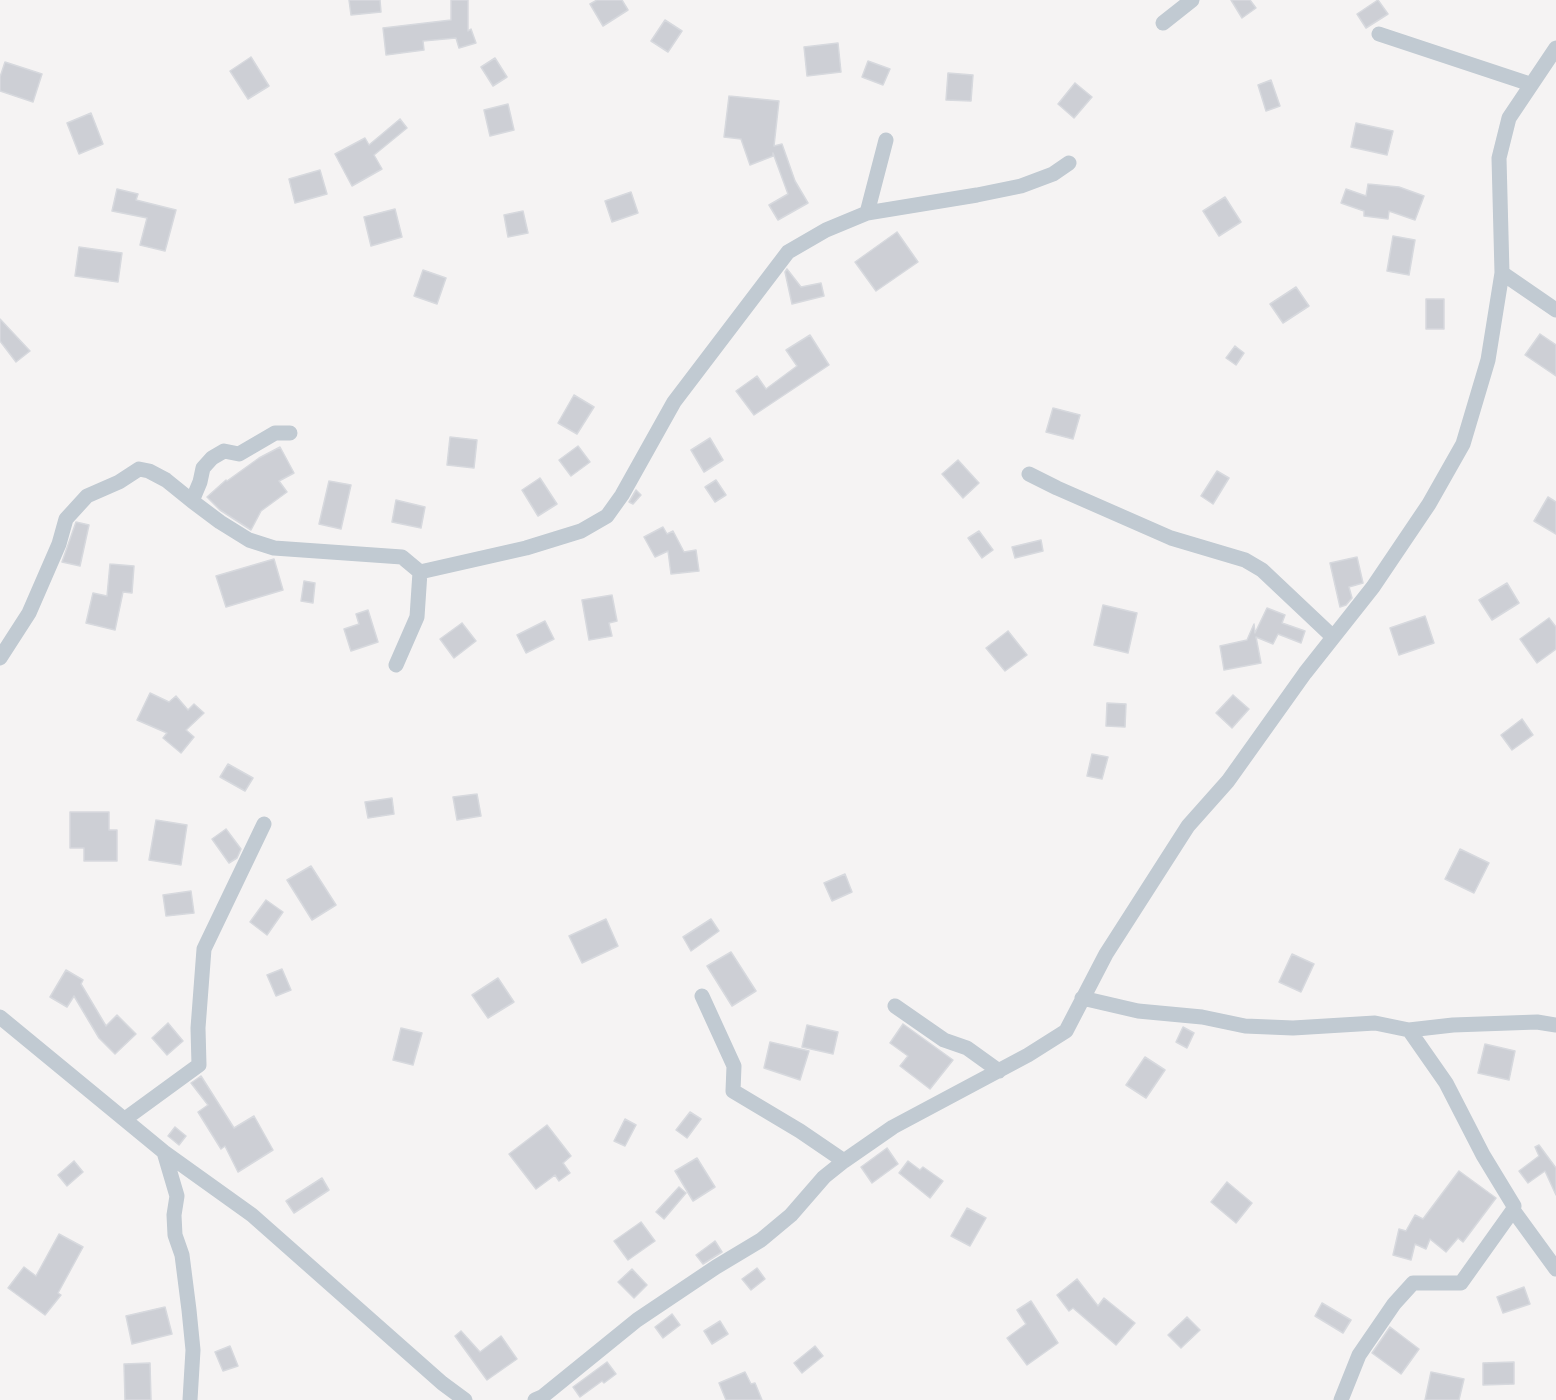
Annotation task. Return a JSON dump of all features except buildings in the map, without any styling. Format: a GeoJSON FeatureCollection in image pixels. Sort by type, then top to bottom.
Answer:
{"type":"FeatureCollection","features":[{"type":"Feature","properties":{"kind":"street"},"geometry":{"type":"LineString","coordinates":[[1163,22],[1192,0]]}},
{"type":"Feature","properties":{"kind":"street"},"geometry":{"type":"LineString","coordinates":[[1379,34],[1530,84]]}},
{"type":"Feature","properties":{"kind":"street"},"geometry":{"type":"LineString","coordinates":[[535,1400],[542,1398],[637,1320],[761,1240],[791,1215],[824,1178],[844,1161],[893,1127],[1028,1055],[1066,1030],[1106,954],[1188,826],[1228,780],[1305,674],[1373,587],[1429,504],[1463,444],[1488,360],[1502,273],[1499,158],[1509,118],[1556,48]]}},
{"type":"Feature","properties":{"kind":"street"},"geometry":{"type":"LineString","coordinates":[[867,213],[886,140]]}},
{"type":"Feature","properties":{"kind":"street"},"geometry":{"type":"LineString","coordinates":[[420,572],[526,548],[581,531],[606,516],[622,495],[674,402],[788,252],[826,230],[867,213],[1021,186],[1053,174],[1069,163]]}},
{"type":"Feature","properties":{"kind":"street"},"geometry":{"type":"LineString","coordinates":[[1502,273],[1556,310]]}},
{"type":"Feature","properties":{"kind":"street"},"geometry":{"type":"LineString","coordinates":[[192,501],[203,468],[212,458],[224,451],[239,454],[275,433],[290,433]]}},
{"type":"Feature","properties":{"kind":"street"},"geometry":{"type":"LineString","coordinates":[[0,658],[29,613],[59,544],[66,519],[87,496],[139,469],[149,471],[166,480],[220,522],[249,540],[274,548],[402,558],[420,572]]}},
{"type":"Feature","properties":{"kind":"street"},"geometry":{"type":"LineString","coordinates":[[1029,474],[1171,538],[1245,560],[1262,570],[1334,637]]}},
{"type":"Feature","properties":{"kind":"street"},"geometry":{"type":"LineString","coordinates":[[396,665],[417,617],[420,572]]}},
{"type":"Feature","properties":{"kind":"street"},"geometry":{"type":"LineString","coordinates":[[125,1119],[199,1065],[198,1028],[204,949],[264,824]]}},
{"type":"Feature","properties":{"kind":"street"},"geometry":{"type":"LineString","coordinates":[[702,996],[734,1066],[733,1091],[800,1131],[844,1161]]}},
{"type":"Feature","properties":{"kind":"street"},"geometry":{"type":"LineString","coordinates":[[1082,998],[1138,1011],[1202,1017],[1245,1026],[1293,1028],[1375,1023],[1409,1029],[1537,1022],[1556,1024]]}},
{"type":"Feature","properties":{"kind":"street"},"geometry":{"type":"LineString","coordinates":[[895,1006],[944,1040],[967,1048],[999,1071]]}},
{"type":"Feature","properties":{"kind":"street"},"geometry":{"type":"LineString","coordinates":[[0,1017],[164,1152],[252,1215],[442,1383],[465,1400]]}},
{"type":"Feature","properties":{"kind":"street"},"geometry":{"type":"LineString","coordinates":[[1341,1400],[1359,1355],[1394,1304],[1413,1284],[1461,1283],[1514,1206],[1483,1155],[1446,1083],[1409,1029]]}},
{"type":"Feature","properties":{"kind":"street"},"geometry":{"type":"LineString","coordinates":[[164,1152],[177,1196],[174,1215],[175,1235],[182,1255],[189,1310],[193,1350],[190,1400]]}},
{"type":"Feature","properties":{"kind":"street"},"geometry":{"type":"LineString","coordinates":[[1513,1210],[1556,1269]]}}]}
